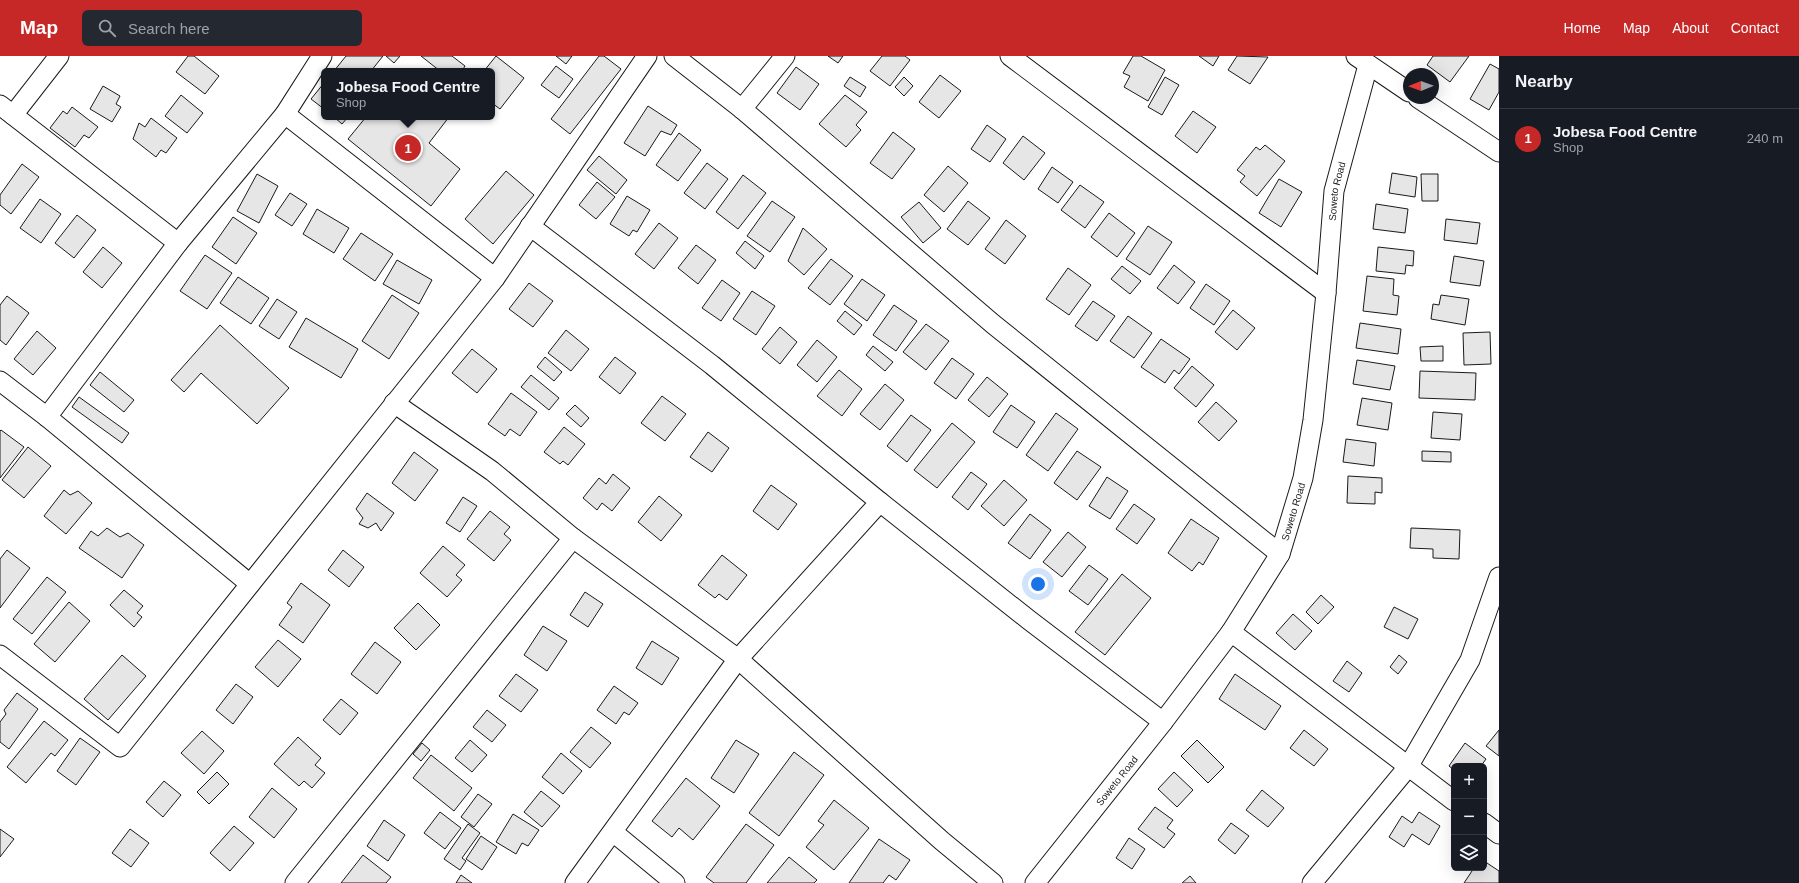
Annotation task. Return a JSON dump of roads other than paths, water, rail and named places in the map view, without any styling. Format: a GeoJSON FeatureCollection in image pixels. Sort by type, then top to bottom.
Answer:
{"type":"FeatureCollection","features":[{"type":"Feature","properties":{"kind":"street"},"geometry":{"type":"LineString","coordinates":[[59,56],[7,110],[178,243]]}},
{"type":"Feature","properties":{"kind":"street"},"geometry":{"type":"LineString","coordinates":[[47,417],[178,243],[284,114],[322,56]]}},
{"type":"Feature","properties":{"kind":"street"},"geometry":{"type":"LineString","coordinates":[[0,655],[120,747],[495,278],[647,56]]}},
{"type":"Feature","properties":{"kind":"street"},"geometry":{"type":"LineString","coordinates":[[674,56],[742,109],[993,324],[1280,554]]}},
{"type":"Feature","properties":{"kind":"street"},"geometry":{"type":"LineString","coordinates":[[742,109],[785,56]]}},
{"type":"Feature","properties":{"kind":"street"},"geometry":{"type":"LineString","coordinates":[[1010,56],[1326,293]]}},
{"type":"Feature","properties":{"kind":"street"},"geometry":{"type":"LineString","coordinates":[[1362,60],[1403,88]]}},
{"type":"Feature","properties":{"kind":"street","name":"Soweto Road"},"geometry":{"type":"LineString","coordinates":[[1035,883],[1163,722],[1231,632],[1280,554],[1303,478],[1313,420],[1326,293],[1334,191],[1362,60]]}},
{"type":"Feature","properties":{"kind":"street"},"geometry":{"type":"LineString","coordinates":[[1427,104],[1499,152]]}},
{"type":"Feature","properties":{"kind":"street"},"geometry":{"type":"LineString","coordinates":[[284,114],[495,278]]}},
{"type":"Feature","properties":{"kind":"street"},"geometry":{"type":"LineString","coordinates":[[530,226],[712,365],[880,502],[1029,620],[1163,722]]}},
{"type":"Feature","properties":{"kind":"street"},"geometry":{"type":"LineString","coordinates":[[0,381],[47,417],[250,584]]}},
{"type":"Feature","properties":{"kind":"street"},"geometry":{"type":"LineString","coordinates":[[394,403],[492,471],[573,538],[738,659],[936,836],[993,883]]}},
{"type":"Feature","properties":{"kind":"street"},"geometry":{"type":"LineString","coordinates":[[575,883],[738,659],[880,502]]}},
{"type":"Feature","properties":{"kind":"street"},"geometry":{"type":"LineString","coordinates":[[295,883],[573,538]]}},
{"type":"Feature","properties":{"kind":"street"},"geometry":{"type":"LineString","coordinates":[[1312,883],[1408,767],[1470,660],[1499,577]]}},
{"type":"Feature","properties":{"kind":"street"},"geometry":{"type":"LineString","coordinates":[[1231,632],[1451,799]]}},
{"type":"Feature","properties":{"kind":"street"},"geometry":{"type":"LineString","coordinates":[[1487,825],[1499,834]]}},
{"type":"Feature","properties":{"kind":"street"},"geometry":{"type":"LineString","coordinates":[[613,832],[675,883]]}},
{"type":"Feature","properties":{"kind":"place","name":"Jobesa Food Centre"},"geometry":{"type":"Point","coordinates":[408,148]}}]}
